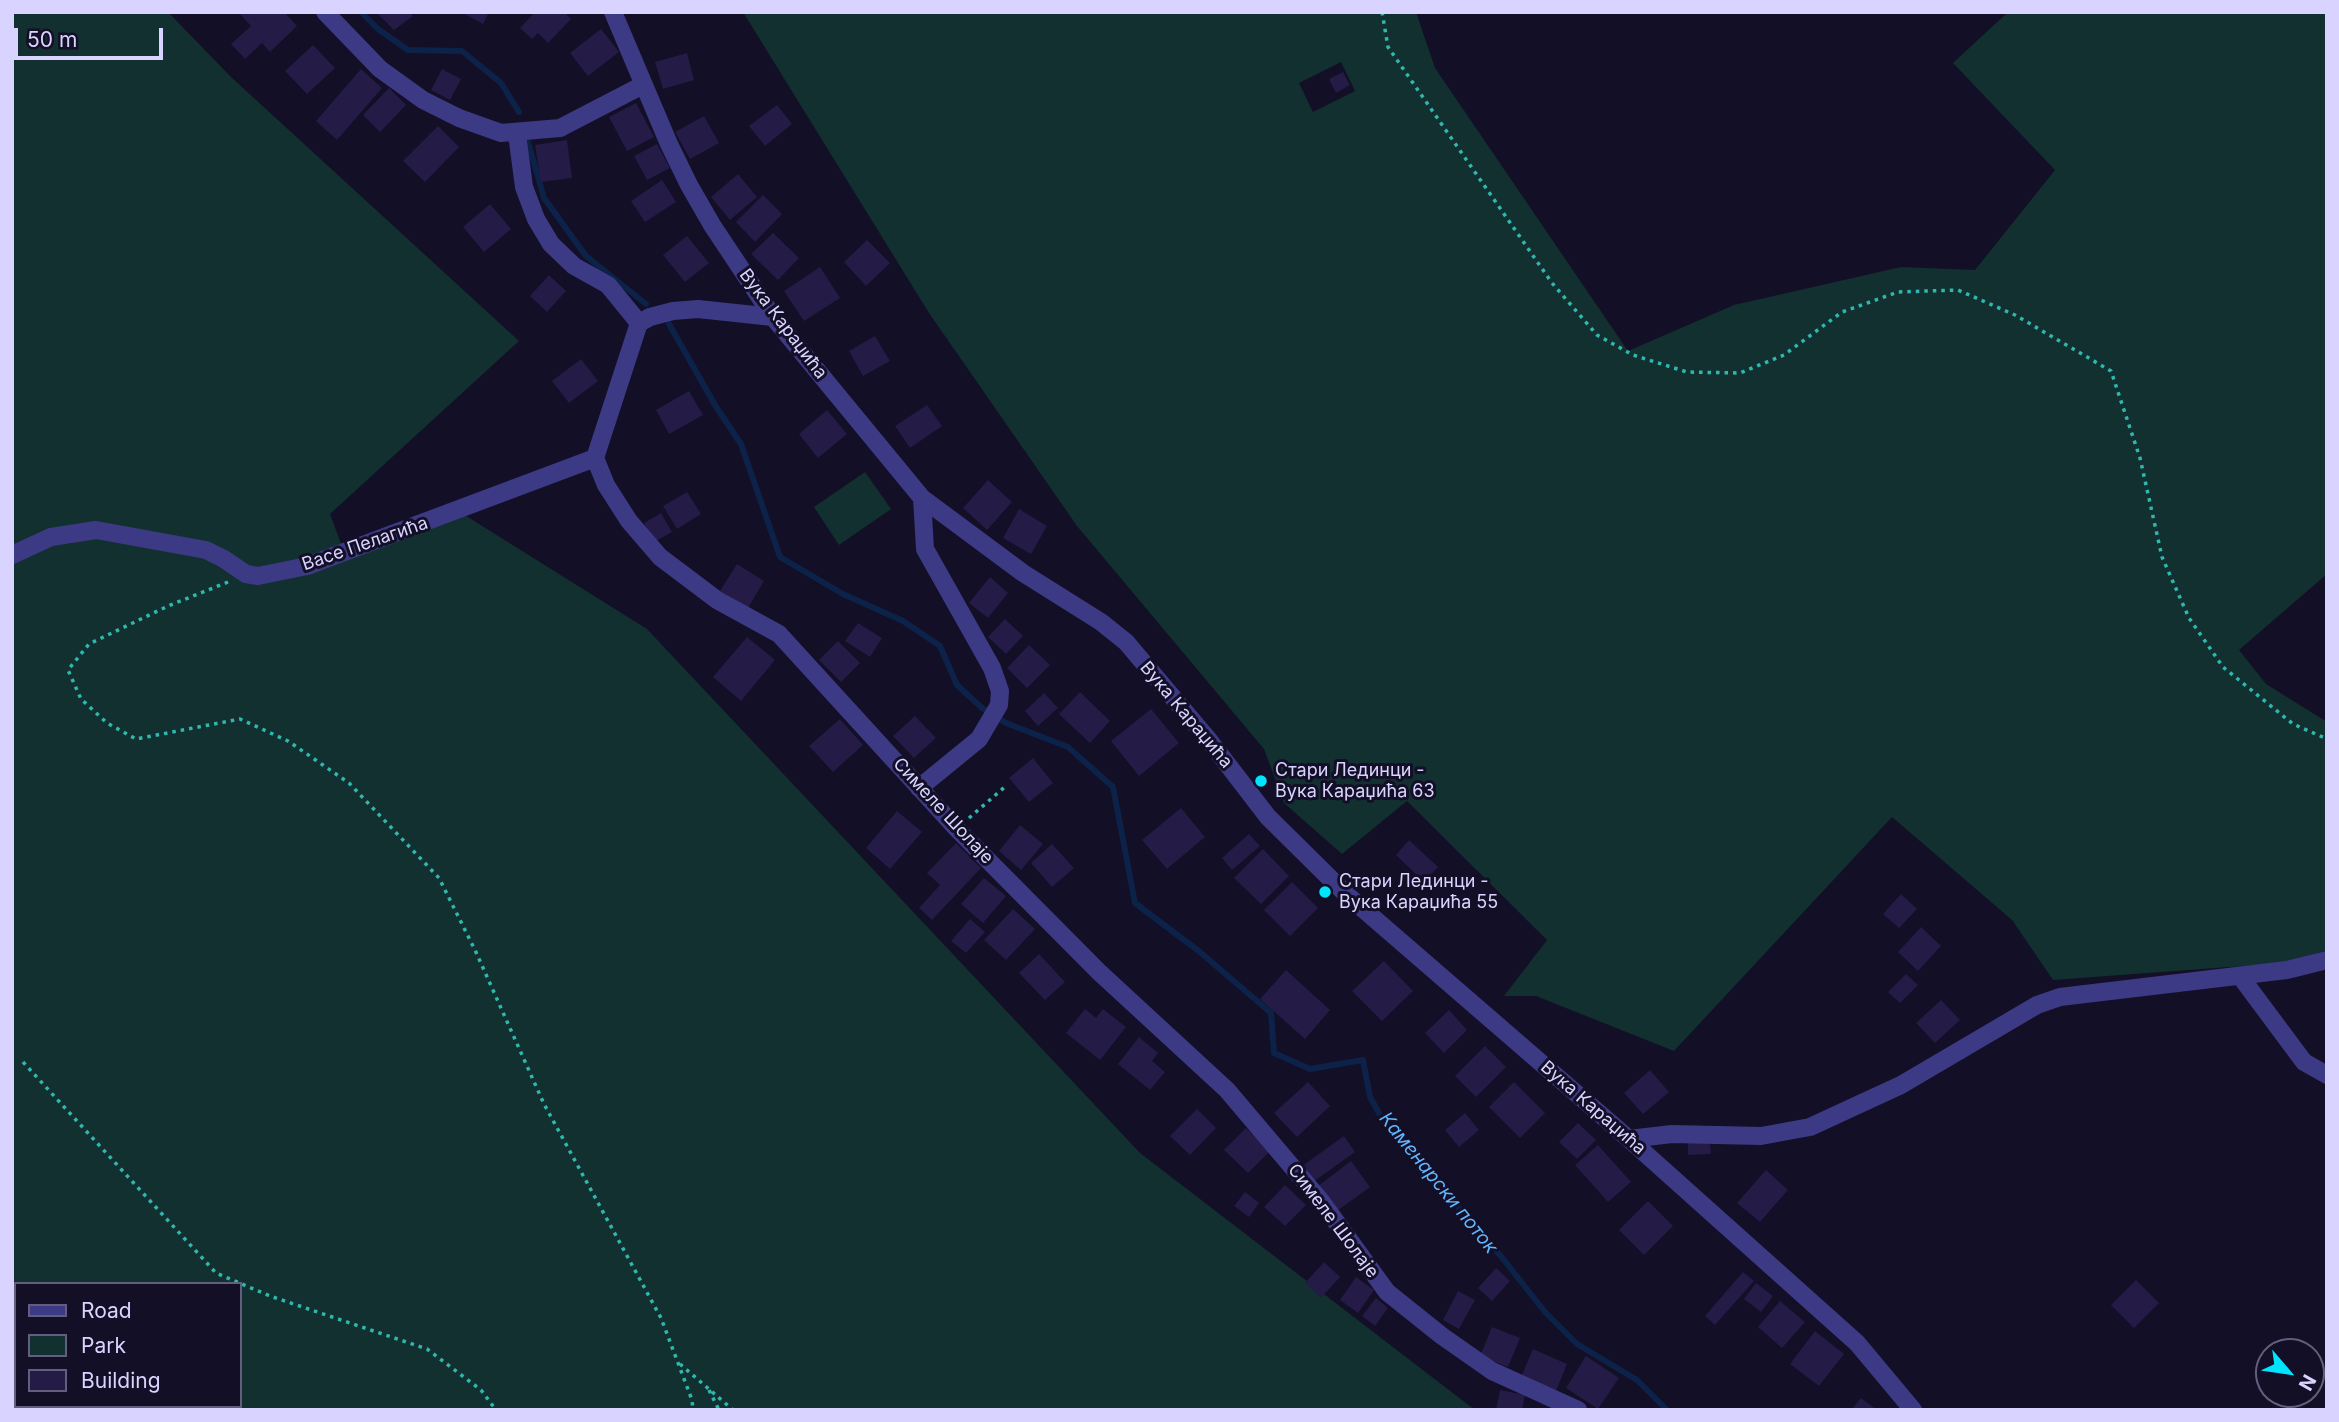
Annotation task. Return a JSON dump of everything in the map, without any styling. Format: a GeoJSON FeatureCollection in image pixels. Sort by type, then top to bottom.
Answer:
{"type":"FeatureCollection","features":[{"type":"Feature","properties":{"kind":"street"},"geometry":{"type":"LineString","coordinates":[[325,12],[380,69],[423,100],[458,118],[501,133],[517,134],[560,128],[643,85]]}},
{"type":"Feature","properties":{"kind":"street","name":"Вука Караџића"},"geometry":{"type":"LineString","coordinates":[[614,12],[643,85],[689,185],[773,317],[922,498],[1023,573],[1101,622],[1126,642],[1208,739],[1269,817],[1337,885],[1629,1139],[1857,1343],[1913,1410]]}},
{"type":"Feature","properties":{"kind":"street"},"geometry":{"type":"LineString","coordinates":[[517,134],[524,187],[536,219],[551,244],[574,266],[608,285],[639,323]]}},
{"type":"Feature","properties":{"kind":"street"},"geometry":{"type":"LineString","coordinates":[[595,458],[639,323],[673,311],[698,309],[773,317]]}},
{"type":"Feature","properties":{"kind":"street","name":"Васе Пелагића"},"geometry":{"type":"LineString","coordinates":[[246,574],[258,576],[307,566],[595,458]]}},
{"type":"Feature","properties":{"kind":"street","name":"Симеле Шолаје"},"geometry":{"type":"LineString","coordinates":[[595,458],[607,485],[629,521],[660,557],[717,600],[779,634],[957,828],[1099,972],[1227,1090],[1321,1201],[1387,1292],[1492,1371],[1578,1410]]}},
{"type":"Feature","properties":{"kind":"street"},"geometry":{"type":"LineString","coordinates":[[919,788],[979,739],[999,705],[1000,691],[992,668],[925,549],[922,498]]}},
{"type":"Feature","properties":{"kind":"street"},"geometry":{"type":"LineString","coordinates":[[12,555],[51,537],[96,530],[206,550],[246,574]]}},
{"type":"Feature","properties":{"kind":"street"},"geometry":{"type":"LineString","coordinates":[[1629,1139],[1672,1134],[1761,1136],[1810,1127],[1901,1085],[2037,1005],[2060,997],[2287,970],[2327,960]]}},
{"type":"Feature","properties":{"kind":"street"},"geometry":{"type":"LineString","coordinates":[[2240,976],[2304,1062],[2327,1075]]}},
{"type":"Feature","properties":{"kind":"path"},"geometry":{"type":"LineString","coordinates":[[1382,12],[1388,47],[1552,283],[1597,335],[1633,355],[1687,372],[1740,373],[1784,355],[1842,312],[1898,292],[1958,290],[2015,315],[2110,371],[2140,458],[2162,557],[2189,618],[2223,667],[2293,724],[2327,739]]}},
{"type":"Feature","properties":{"kind":"path"},"geometry":{"type":"LineString","coordinates":[[246,574],[168,606],[89,644],[68,670],[82,699],[107,723],[136,739],[240,719],[288,741],[349,783],[439,878],[475,950],[544,1104],[661,1318],[692,1400],[693,1410]]}},
{"type":"Feature","properties":{"kind":"path"},"geometry":{"type":"LineString","coordinates":[[957,828],[1007,785]]}},
{"type":"Feature","properties":{"kind":"path"},"geometry":{"type":"LineString","coordinates":[[23,1062],[216,1273],[237,1282]]}},
{"type":"Feature","properties":{"kind":"path"},"geometry":{"type":"LineString","coordinates":[[242,1284],[428,1349],[481,1390],[496,1410]]}},
{"type":"Feature","properties":{"kind":"path"},"geometry":{"type":"LineString","coordinates":[[678,1362],[733,1410]]}},
{"type":"Feature","properties":{"kind":"path"},"geometry":{"type":"LineString","coordinates":[[708,1388],[719,1410]]}},
{"type":"Feature","properties":{"kind":"green space"},"geometry":{"type":"Polygon","coordinates":[[[12,12],[168,12],[231,77],[519,341],[330,514],[347,560],[463,514],[647,629],[1140,1153],[1475,1410],[12,1410],[12,12]]]}},
{"type":"Feature","properties":{"kind":"green space"},"geometry":{"type":"Polygon","coordinates":[[[743,12],[1416,12],[1435,68],[1628,351],[1734,305],[1901,267],[1975,270],[2055,170],[1953,63],[2008,12],[2327,12],[2327,574],[2239,650],[2266,684],[2327,722],[2327,950],[2284,963],[2053,980],[2012,920],[1892,817],[1674,1051],[1536,996],[1504,996],[1547,940],[1407,801],[1342,854],[1284,803],[1264,749],[1077,526],[929,313],[743,12]],[[1341,62],[1299,83],[1313,112],[1355,91],[1341,62]]]}},
{"type":"Feature","properties":{"kind":"green space"},"geometry":{"type":"Polygon","coordinates":[[[865,472],[891,509],[839,545],[814,507],[865,472]]]}},
{"type":"Feature","properties":{"kind":"building"},"geometry":{"type":"Polygon","coordinates":[[[238,12],[284,12],[297,26],[270,52],[262,43],[245,59],[231,44],[251,26],[238,12]]]}},
{"type":"Feature","properties":{"kind":"building"},"geometry":{"type":"Polygon","coordinates":[[[376,12],[410,12],[413,16],[394,30],[376,12]]]}},
{"type":"Feature","properties":{"kind":"building"},"geometry":{"type":"Polygon","coordinates":[[[461,12],[489,12],[483,24],[461,12]]]}},
{"type":"Feature","properties":{"kind":"building"},"geometry":{"type":"Polygon","coordinates":[[[535,12],[564,12],[571,19],[548,43],[538,33],[532,39],[520,28],[535,12]]]}},
{"type":"Feature","properties":{"kind":"building"},"geometry":{"type":"Polygon","coordinates":[[[601,29],[619,52],[588,76],[570,53],[601,29]]]}},
{"type":"Feature","properties":{"kind":"building"},"geometry":{"type":"Polygon","coordinates":[[[313,45],[335,68],[307,94],[285,71],[313,45]]]}},
{"type":"Feature","properties":{"kind":"building"},"geometry":{"type":"Polygon","coordinates":[[[687,53],[694,80],[663,89],[655,62],[687,53]]]}},
{"type":"Feature","properties":{"kind":"building"},"geometry":{"type":"Polygon","coordinates":[[[361,69],[382,88],[337,140],[316,121],[361,69]]]}},
{"type":"Feature","properties":{"kind":"building"},"geometry":{"type":"Polygon","coordinates":[[[442,69],[461,79],[450,100],[431,90],[442,69]]]}},
{"type":"Feature","properties":{"kind":"building"},"geometry":{"type":"Polygon","coordinates":[[[1343,72],[1350,85],[1336,93],[1329,79],[1343,72]]]}},
{"type":"Feature","properties":{"kind":"building"},"geometry":{"type":"Polygon","coordinates":[[[389,88],[406,105],[380,132],[363,115],[389,88]]]}},
{"type":"Feature","properties":{"kind":"building"},"geometry":{"type":"Polygon","coordinates":[[[636,103],[654,137],[627,151],[609,117],[636,103]]]}},
{"type":"Feature","properties":{"kind":"building"},"geometry":{"type":"Polygon","coordinates":[[[777,105],[792,124],[765,146],[749,126],[777,105]]]}},
{"type":"Feature","properties":{"kind":"building"},"geometry":{"type":"Polygon","coordinates":[[[704,116],[719,143],[690,159],[675,132],[704,116]]]}},
{"type":"Feature","properties":{"kind":"building"},"geometry":{"type":"Polygon","coordinates":[[[438,126],[459,147],[425,182],[403,161],[438,126]]]}},
{"type":"Feature","properties":{"kind":"building"},"geometry":{"type":"Polygon","coordinates":[[[567,140],[572,178],[541,182],[535,145],[567,140]]]}},
{"type":"Feature","properties":{"kind":"building"},"geometry":{"type":"Polygon","coordinates":[[[657,144],[670,168],[647,180],[634,156],[657,144]]]}},
{"type":"Feature","properties":{"kind":"building"},"geometry":{"type":"Polygon","coordinates":[[[738,174],[757,197],[730,220],[711,197],[738,174]]]}},
{"type":"Feature","properties":{"kind":"building"},"geometry":{"type":"Polygon","coordinates":[[[662,180],[676,202],[645,222],[631,201],[662,180]]]}},
{"type":"Feature","properties":{"kind":"building"},"geometry":{"type":"Polygon","coordinates":[[[763,195],[782,214],[755,242],[736,222],[763,195]]]}},
{"type":"Feature","properties":{"kind":"building"},"geometry":{"type":"Polygon","coordinates":[[[490,204],[511,229],[484,252],[463,227],[490,204]]]}},
{"type":"Feature","properties":{"kind":"building"},"geometry":{"type":"Polygon","coordinates":[[[773,233],[799,258],[778,280],[751,254],[773,233]]]}},
{"type":"Feature","properties":{"kind":"building"},"geometry":{"type":"Polygon","coordinates":[[[687,236],[709,263],[685,282],[663,255],[687,236]]]}},
{"type":"Feature","properties":{"kind":"building"},"geometry":{"type":"Polygon","coordinates":[[[867,240],[890,263],[866,286],[844,262],[867,240]]]}},
{"type":"Feature","properties":{"kind":"building"},"geometry":{"type":"Polygon","coordinates":[[[820,267],[840,298],[804,321],[784,291],[820,267]]]}},
{"type":"Feature","properties":{"kind":"building"},"geometry":{"type":"Polygon","coordinates":[[[549,275],[566,291],[547,312],[530,296],[549,275]]]}},
{"type":"Feature","properties":{"kind":"building"},"geometry":{"type":"Polygon","coordinates":[[[875,336],[890,361],[863,376],[849,351],[875,336]]]}},
{"type":"Feature","properties":{"kind":"building"},"geometry":{"type":"Polygon","coordinates":[[[581,359],[598,381],[569,403],[552,381],[581,359]]]}},
{"type":"Feature","properties":{"kind":"building"},"geometry":{"type":"Polygon","coordinates":[[[689,391],[703,415],[669,434],[656,410],[689,391]]]}},
{"type":"Feature","properties":{"kind":"building"},"geometry":{"type":"Polygon","coordinates":[[[927,405],[942,426],[910,448],[895,426],[927,405]]]}},
{"type":"Feature","properties":{"kind":"building"},"geometry":{"type":"Polygon","coordinates":[[[827,410],[847,434],[818,458],[799,434],[827,410]]]}},
{"type":"Feature","properties":{"kind":"building"},"geometry":{"type":"Polygon","coordinates":[[[988,480],[1012,502],[987,530],[963,508],[988,480]]]}},
{"type":"Feature","properties":{"kind":"building"},"geometry":{"type":"Polygon","coordinates":[[[687,492],[701,514],[677,529],[663,506],[687,492]]]}},
{"type":"Feature","properties":{"kind":"building"},"geometry":{"type":"Polygon","coordinates":[[[1019,509],[1047,526],[1031,554],[1003,538],[1019,509]]]}},
{"type":"Feature","properties":{"kind":"building"},"geometry":{"type":"Polygon","coordinates":[[[661,513],[672,532],[654,542],[644,523],[661,513]]]}},
{"type":"Feature","properties":{"kind":"building"},"geometry":{"type":"Polygon","coordinates":[[[737,564],[764,581],[748,608],[720,591],[737,564]]]}},
{"type":"Feature","properties":{"kind":"building"},"geometry":{"type":"Polygon","coordinates":[[[990,577],[1008,593],[988,618],[969,603],[990,577]]]}},
{"type":"Feature","properties":{"kind":"building"},"geometry":{"type":"Polygon","coordinates":[[[1005,619],[1023,636],[1006,654],[988,637],[1005,619]]]}},
{"type":"Feature","properties":{"kind":"building"},"geometry":{"type":"Polygon","coordinates":[[[858,623],[882,638],[870,657],[845,641],[858,623]]]}},
{"type":"Feature","properties":{"kind":"building"},"geometry":{"type":"Polygon","coordinates":[[[747,637],[775,660],[741,701],[713,677],[747,637]]]}},
{"type":"Feature","properties":{"kind":"building"},"geometry":{"type":"Polygon","coordinates":[[[838,641],[860,663],[841,682],[819,660],[838,641]]]}},
{"type":"Feature","properties":{"kind":"building"},"geometry":{"type":"Polygon","coordinates":[[[1029,645],[1050,665],[1027,688],[1007,668],[1029,645]]]}},
{"type":"Feature","properties":{"kind":"building"},"geometry":{"type":"Polygon","coordinates":[[[1080,692],[1110,721],[1090,743],[1059,714],[1080,692]]]}},
{"type":"Feature","properties":{"kind":"building"},"geometry":{"type":"Polygon","coordinates":[[[1044,693],[1058,708],[1038,726],[1025,711],[1044,693]]]}},
{"type":"Feature","properties":{"kind":"building"},"geometry":{"type":"Polygon","coordinates":[[[1151,709],[1179,743],[1139,776],[1111,741],[1151,709]]]}},
{"type":"Feature","properties":{"kind":"building"},"geometry":{"type":"Polygon","coordinates":[[[915,716],[936,738],[914,758],[893,736],[915,716]]]}},
{"type":"Feature","properties":{"kind":"building"},"geometry":{"type":"Polygon","coordinates":[[[840,719],[863,745],[833,772],[809,746],[840,719]]]}},
{"type":"Feature","properties":{"kind":"building"},"geometry":{"type":"Polygon","coordinates":[[[1033,758],[1053,783],[1029,802],[1009,778],[1033,758]]]}},
{"type":"Feature","properties":{"kind":"building"},"geometry":{"type":"Polygon","coordinates":[[[1181,808],[1205,837],[1167,869],[1142,840],[1181,808]]]}},
{"type":"Feature","properties":{"kind":"building"},"geometry":{"type":"Polygon","coordinates":[[[897,811],[922,832],[890,869],[866,848],[897,811]]]}},
{"type":"Feature","properties":{"kind":"building"},"geometry":{"type":"Polygon","coordinates":[[[1020,825],[1043,844],[1021,870],[999,851],[1020,825]]]}},
{"type":"Feature","properties":{"kind":"building"},"geometry":{"type":"Polygon","coordinates":[[[1249,834],[1260,846],[1232,870],[1222,858],[1249,834]]]}},
{"type":"Feature","properties":{"kind":"building"},"geometry":{"type":"Polygon","coordinates":[[[1409,840],[1438,867],[1424,882],[1396,855],[1409,840]]]}},
{"type":"Feature","properties":{"kind":"building"},"geometry":{"type":"Polygon","coordinates":[[[956,843],[981,868],[932,920],[919,908],[940,885],[927,873],[956,843]]]}},
{"type":"Feature","properties":{"kind":"building"},"geometry":{"type":"Polygon","coordinates":[[[1052,844],[1074,868],[1052,887],[1031,863],[1052,844]]]}},
{"type":"Feature","properties":{"kind":"building"},"geometry":{"type":"Polygon","coordinates":[[[1263,849],[1289,876],[1261,904],[1234,878],[1263,849]]]}},
{"type":"Feature","properties":{"kind":"building"},"geometry":{"type":"Polygon","coordinates":[[[984,878],[1006,896],[983,923],[961,904],[984,878]]]}},
{"type":"Feature","properties":{"kind":"building"},"geometry":{"type":"Polygon","coordinates":[[[1292,882],[1318,908],[1290,936],[1264,910],[1292,882]]]}},
{"type":"Feature","properties":{"kind":"building"},"geometry":{"type":"Polygon","coordinates":[[[1901,894],[1917,909],[1899,928],[1883,914],[1901,894]]]}},
{"type":"Feature","properties":{"kind":"building"},"geometry":{"type":"Polygon","coordinates":[[[1013,909],[1035,929],[1006,960],[984,940],[1013,909]]]}},
{"type":"Feature","properties":{"kind":"building"},"geometry":{"type":"Polygon","coordinates":[[[970,919],[985,932],[966,953],[951,941],[970,919]]]}},
{"type":"Feature","properties":{"kind":"building"},"geometry":{"type":"Polygon","coordinates":[[[1921,927],[1941,946],[1918,971],[1898,952],[1921,927]]]}},
{"type":"Feature","properties":{"kind":"building"},"geometry":{"type":"Polygon","coordinates":[[[1039,954],[1065,982],[1045,1000],[1019,973],[1039,954]]]}},
{"type":"Feature","properties":{"kind":"building"},"geometry":{"type":"Polygon","coordinates":[[[1384,961],[1413,991],[1382,1021],[1352,991],[1384,961]]]}},
{"type":"Feature","properties":{"kind":"building"},"geometry":{"type":"Polygon","coordinates":[[[1286,970],[1330,1010],[1305,1039],[1260,999],[1286,970]]]}},
{"type":"Feature","properties":{"kind":"building"},"geometry":{"type":"Polygon","coordinates":[[[1906,974],[1918,985],[1900,1003],[1888,992],[1906,974]]]}},
{"type":"Feature","properties":{"kind":"building"},"geometry":{"type":"Polygon","coordinates":[[[1941,1000],[1960,1020],[1935,1043],[1916,1023],[1941,1000]]]}},
{"type":"Feature","properties":{"kind":"building"},"geometry":{"type":"Polygon","coordinates":[[[1085,1009],[1096,1018],[1103,1009],[1126,1027],[1100,1060],[1066,1033],[1085,1009]]]}},
{"type":"Feature","properties":{"kind":"building"},"geometry":{"type":"Polygon","coordinates":[[[1449,1010],[1467,1030],[1444,1053],[1425,1033],[1449,1010]]]}},
{"type":"Feature","properties":{"kind":"building"},"geometry":{"type":"Polygon","coordinates":[[[1139,1037],[1158,1053],[1152,1061],[1165,1072],[1150,1090],[1118,1064],[1139,1037]]]}},
{"type":"Feature","properties":{"kind":"building"},"geometry":{"type":"Polygon","coordinates":[[[1485,1046],[1506,1067],[1476,1097],[1455,1076],[1485,1046]]]}},
{"type":"Feature","properties":{"kind":"building"},"geometry":{"type":"Polygon","coordinates":[[[1650,1070],[1669,1092],[1643,1114],[1624,1093],[1650,1070]]]}},
{"type":"Feature","properties":{"kind":"building"},"geometry":{"type":"Polygon","coordinates":[[[1308,1082],[1330,1106],[1297,1137],[1274,1113],[1308,1082]]]}},
{"type":"Feature","properties":{"kind":"building"},"geometry":{"type":"Polygon","coordinates":[[[1514,1082],[1545,1113],[1520,1138],[1489,1107],[1514,1082]]]}},
{"type":"Feature","properties":{"kind":"building"},"geometry":{"type":"Polygon","coordinates":[[[1197,1109],[1216,1128],[1190,1155],[1170,1136],[1197,1109]]]}},
{"type":"Feature","properties":{"kind":"building"},"geometry":{"type":"Polygon","coordinates":[[[1465,1113],[1479,1130],[1459,1147],[1445,1130],[1465,1113]]]}},
{"type":"Feature","properties":{"kind":"building"},"geometry":{"type":"Polygon","coordinates":[[[1578,1123],[1596,1140],[1577,1159],[1559,1142],[1578,1123]]]}},
{"type":"Feature","properties":{"kind":"building"},"geometry":{"type":"Polygon","coordinates":[[[1246,1128],[1270,1151],[1248,1173],[1224,1150],[1246,1128]]]}},
{"type":"Feature","properties":{"kind":"building"},"geometry":{"type":"Polygon","coordinates":[[[1344,1136],[1355,1152],[1313,1182],[1302,1166],[1344,1136]]]}},
{"type":"Feature","properties":{"kind":"building"},"geometry":{"type":"Polygon","coordinates":[[[1710,1142],[1711,1154],[1688,1155],[1688,1143],[1710,1142]]]}},
{"type":"Feature","properties":{"kind":"building"},"geometry":{"type":"Polygon","coordinates":[[[1598,1145],[1631,1182],[1608,1202],[1575,1165],[1598,1145]]]}},
{"type":"Feature","properties":{"kind":"building"},"geometry":{"type":"Polygon","coordinates":[[[1351,1161],[1370,1187],[1337,1211],[1318,1186],[1351,1161]]]}},
{"type":"Feature","properties":{"kind":"building"},"geometry":{"type":"Polygon","coordinates":[[[1766,1170],[1788,1190],[1760,1222],[1737,1203],[1766,1170]]]}},
{"type":"Feature","properties":{"kind":"building"},"geometry":{"type":"Polygon","coordinates":[[[1285,1185],[1306,1205],[1285,1226],[1264,1207],[1285,1185]]]}},
{"type":"Feature","properties":{"kind":"building"},"geometry":{"type":"Polygon","coordinates":[[[1245,1192],[1259,1203],[1249,1217],[1234,1206],[1245,1192]]]}},
{"type":"Feature","properties":{"kind":"building"},"geometry":{"type":"Polygon","coordinates":[[[1648,1201],[1673,1226],[1644,1255],[1619,1230],[1648,1201]]]}},
{"type":"Feature","properties":{"kind":"building"},"geometry":{"type":"Polygon","coordinates":[[[1324,1262],[1340,1277],[1321,1298],[1305,1283],[1324,1262]]]}},
{"type":"Feature","properties":{"kind":"building"},"geometry":{"type":"Polygon","coordinates":[[[1496,1268],[1510,1281],[1492,1301],[1478,1288],[1496,1268]]]}},
{"type":"Feature","properties":{"kind":"building"},"geometry":{"type":"Polygon","coordinates":[[[1743,1272],[1754,1281],[1715,1325],[1705,1316],[1743,1272]]]}},
{"type":"Feature","properties":{"kind":"building"},"geometry":{"type":"Polygon","coordinates":[[[1356,1277],[1374,1290],[1358,1313],[1340,1300],[1356,1277]]]}},
{"type":"Feature","properties":{"kind":"building"},"geometry":{"type":"Polygon","coordinates":[[[2136,1280],[2159,1303],[2134,1328],[2111,1305],[2136,1280]]]}},
{"type":"Feature","properties":{"kind":"building"},"geometry":{"type":"Polygon","coordinates":[[[1756,1283],[1773,1296],[1761,1312],[1744,1299],[1756,1283]]]}},
{"type":"Feature","properties":{"kind":"building"},"geometry":{"type":"Polygon","coordinates":[[[1458,1291],[1475,1300],[1459,1329],[1443,1320],[1458,1291]]]}},
{"type":"Feature","properties":{"kind":"building"},"geometry":{"type":"Polygon","coordinates":[[[1376,1298],[1388,1308],[1375,1326],[1362,1316],[1376,1298]]]}},
{"type":"Feature","properties":{"kind":"building"},"geometry":{"type":"Polygon","coordinates":[[[1780,1301],[1805,1322],[1782,1348],[1758,1327],[1780,1301]]]}},
{"type":"Feature","properties":{"kind":"building"},"geometry":{"type":"Polygon","coordinates":[[[1492,1327],[1520,1338],[1508,1367],[1480,1356],[1492,1327]]]}},
{"type":"Feature","properties":{"kind":"building"},"geometry":{"type":"Polygon","coordinates":[[[1815,1331],[1844,1354],[1819,1386],[1790,1364],[1815,1331]]]}},
{"type":"Feature","properties":{"kind":"building"},"geometry":{"type":"Polygon","coordinates":[[[1533,1349],[1567,1364],[1556,1391],[1521,1377],[1533,1349]]]}},
{"type":"Feature","properties":{"kind":"building"},"geometry":{"type":"Polygon","coordinates":[[[1586,1356],[1619,1378],[1598,1409],[1566,1388],[1586,1356]]]}},
{"type":"Feature","properties":{"kind":"building"},"geometry":{"type":"Polygon","coordinates":[[[1500,1390],[1525,1395],[1522,1410],[1496,1410],[1500,1390]]]}},
{"type":"Feature","properties":{"kind":"building"},"geometry":{"type":"Polygon","coordinates":[[[1861,1398],[1877,1410],[1851,1410],[1861,1398]]]}},
{"type":"Feature","properties":{"kind":"waterway","name":"Каменарски поток"},"geometry":{"type":"LineString","coordinates":[[361,12],[378,29],[408,50],[462,51],[501,83],[519,112]]}},
{"type":"Feature","properties":{"kind":"waterway","name":"Каменарски поток"},"geometry":{"type":"LineString","coordinates":[[528,142],[544,198],[586,256],[646,304]]}},
{"type":"Feature","properties":{"kind":"waterway","name":"Каменарски поток"},"geometry":{"type":"LineString","coordinates":[[669,324],[715,405],[741,444],[780,557],[843,594],[903,621],[940,646],[957,685],[982,708],[1006,723],[1068,747],[1113,787],[1135,903],[1200,952],[1271,1013],[1274,1053],[1310,1069],[1363,1060],[1370,1097],[1384,1122],[1500,1255],[1545,1312],[1577,1344],[1637,1380],[1667,1410]]}},
{"type":"Feature","properties":{"kind":"place","name":"Стари Лединци - Вука Караџића 63"},"geometry":{"type":"Point","coordinates":[1261,781]}},
{"type":"Feature","properties":{"kind":"place","name":"Стари Лединци - Вука Караџића 55"},"geometry":{"type":"Point","coordinates":[1325,892]}}]}
